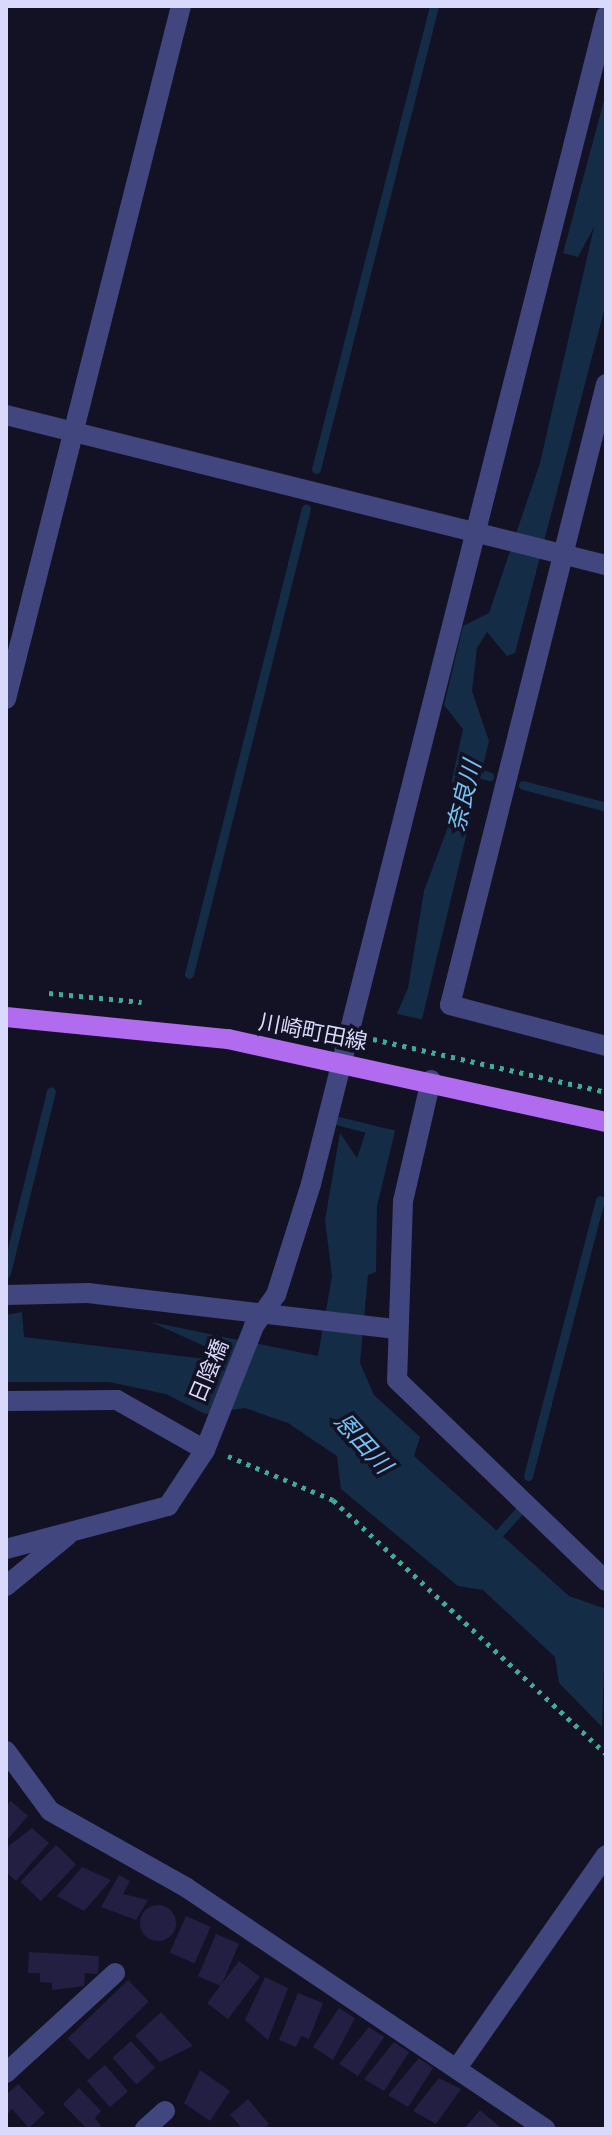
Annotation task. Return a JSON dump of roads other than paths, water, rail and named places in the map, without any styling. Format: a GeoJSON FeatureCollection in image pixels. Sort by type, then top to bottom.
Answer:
{"type":"FeatureCollection","features":[{"type":"Feature","properties":{"kind":"main road","name":"川崎町田線"},"geometry":{"type":"LineString","coordinates":[[6,1017],[228,1039],[428,1079],[606,1122]]}},
{"type":"Feature","properties":{"kind":"street"},"geometry":{"type":"LineString","coordinates":[[6,699],[181,6]]}},
{"type":"Feature","properties":{"kind":"street","name":"日陰橋"},"geometry":{"type":"LineString","coordinates":[[6,1549],[168,1506],[207,1442],[288,1263],[345,1062],[482,535],[606,16]]}},
{"type":"Feature","properties":{"kind":"street"},"geometry":{"type":"LineString","coordinates":[[606,384],[557,553],[450,1005],[606,1046]]}},
{"type":"Feature","properties":{"kind":"street"},"geometry":{"type":"LineString","coordinates":[[6,415],[606,565]]}},
{"type":"Feature","properties":{"kind":"street"},"geometry":{"type":"LineString","coordinates":[[428,1079],[403,1201],[388,1328],[397,1380],[606,1581]]}},
{"type":"Feature","properties":{"kind":"street"},"geometry":{"type":"LineString","coordinates":[[6,1295],[88,1293],[265,1319],[388,1328]]}},
{"type":"Feature","properties":{"kind":"street"},"geometry":{"type":"LineString","coordinates":[[6,1401],[117,1400],[207,1442]]}},
{"type":"Feature","properties":{"kind":"street"},"geometry":{"type":"LineString","coordinates":[[6,1586],[70,1532]]}},
{"type":"Feature","properties":{"kind":"street"},"geometry":{"type":"LineString","coordinates":[[6,1751],[50,1811],[187,1888],[317,1982],[457,2068],[545,2129]]}},
{"type":"Feature","properties":{"kind":"street"},"geometry":{"type":"LineString","coordinates":[[457,2068],[606,1855]]}},
{"type":"Feature","properties":{"kind":"street"},"geometry":{"type":"LineString","coordinates":[[6,2073],[115,1973]]}},
{"type":"Feature","properties":{"kind":"street"},"geometry":{"type":"LineString","coordinates":[[145,2129],[165,2111]]}},
{"type":"Feature","properties":{"kind":"water"},"geometry":{"type":"Polygon","coordinates":[[[606,93],[606,303],[515,653],[507,656],[487,632],[477,648],[472,691],[489,741],[377,1206],[376,1272],[368,1275],[360,1363],[374,1395],[420,1437],[414,1456],[569,1596],[606,1609],[602,1727],[559,1683],[555,1657],[483,1590],[458,1586],[341,1489],[337,1456],[288,1423],[245,1408],[205,1414],[166,1394],[109,1382],[6,1382],[6,1315],[22,1312],[24,1337],[214,1360],[222,1354],[151,1322],[318,1356],[332,1276],[325,1220],[340,1133],[357,1158],[383,1081],[385,1041],[408,988],[424,891],[455,808],[452,780],[463,729],[444,705],[463,626],[489,613],[540,463],[594,227],[578,257],[563,253],[606,93]]]}},
{"type":"Feature","properties":{"kind":"waterway"},"geometry":{"type":"LineString","coordinates":[[316,469],[434,6]]}},
{"type":"Feature","properties":{"kind":"waterway"},"geometry":{"type":"LineString","coordinates":[[189,974],[306,508]]}},
{"type":"Feature","properties":{"kind":"waterway","name":"奈良川"},"geometry":{"type":"LineString","coordinates":[[471,771],[489,776]]}},
{"type":"Feature","properties":{"kind":"waterway"},"geometry":{"type":"LineString","coordinates":[[523,785],[606,807]]}},
{"type":"Feature","properties":{"kind":"waterway"},"geometry":{"type":"LineString","coordinates":[[6,1273],[51,1091]]}},
{"type":"Feature","properties":{"kind":"waterway"},"geometry":{"type":"LineString","coordinates":[[339,1121],[374,1130]]}},
{"type":"Feature","properties":{"kind":"waterway"},"geometry":{"type":"LineString","coordinates":[[528,1476],[600,1200]]}},
{"type":"Feature","properties":{"kind":"waterway"},"geometry":{"type":"LineString","coordinates":[[492,1541],[519,1511]]}},
{"type":"Feature","properties":{"kind":"water label","name":"恩田川"},"geometry":{"type":"Point","coordinates":[363,1443]}}]}
